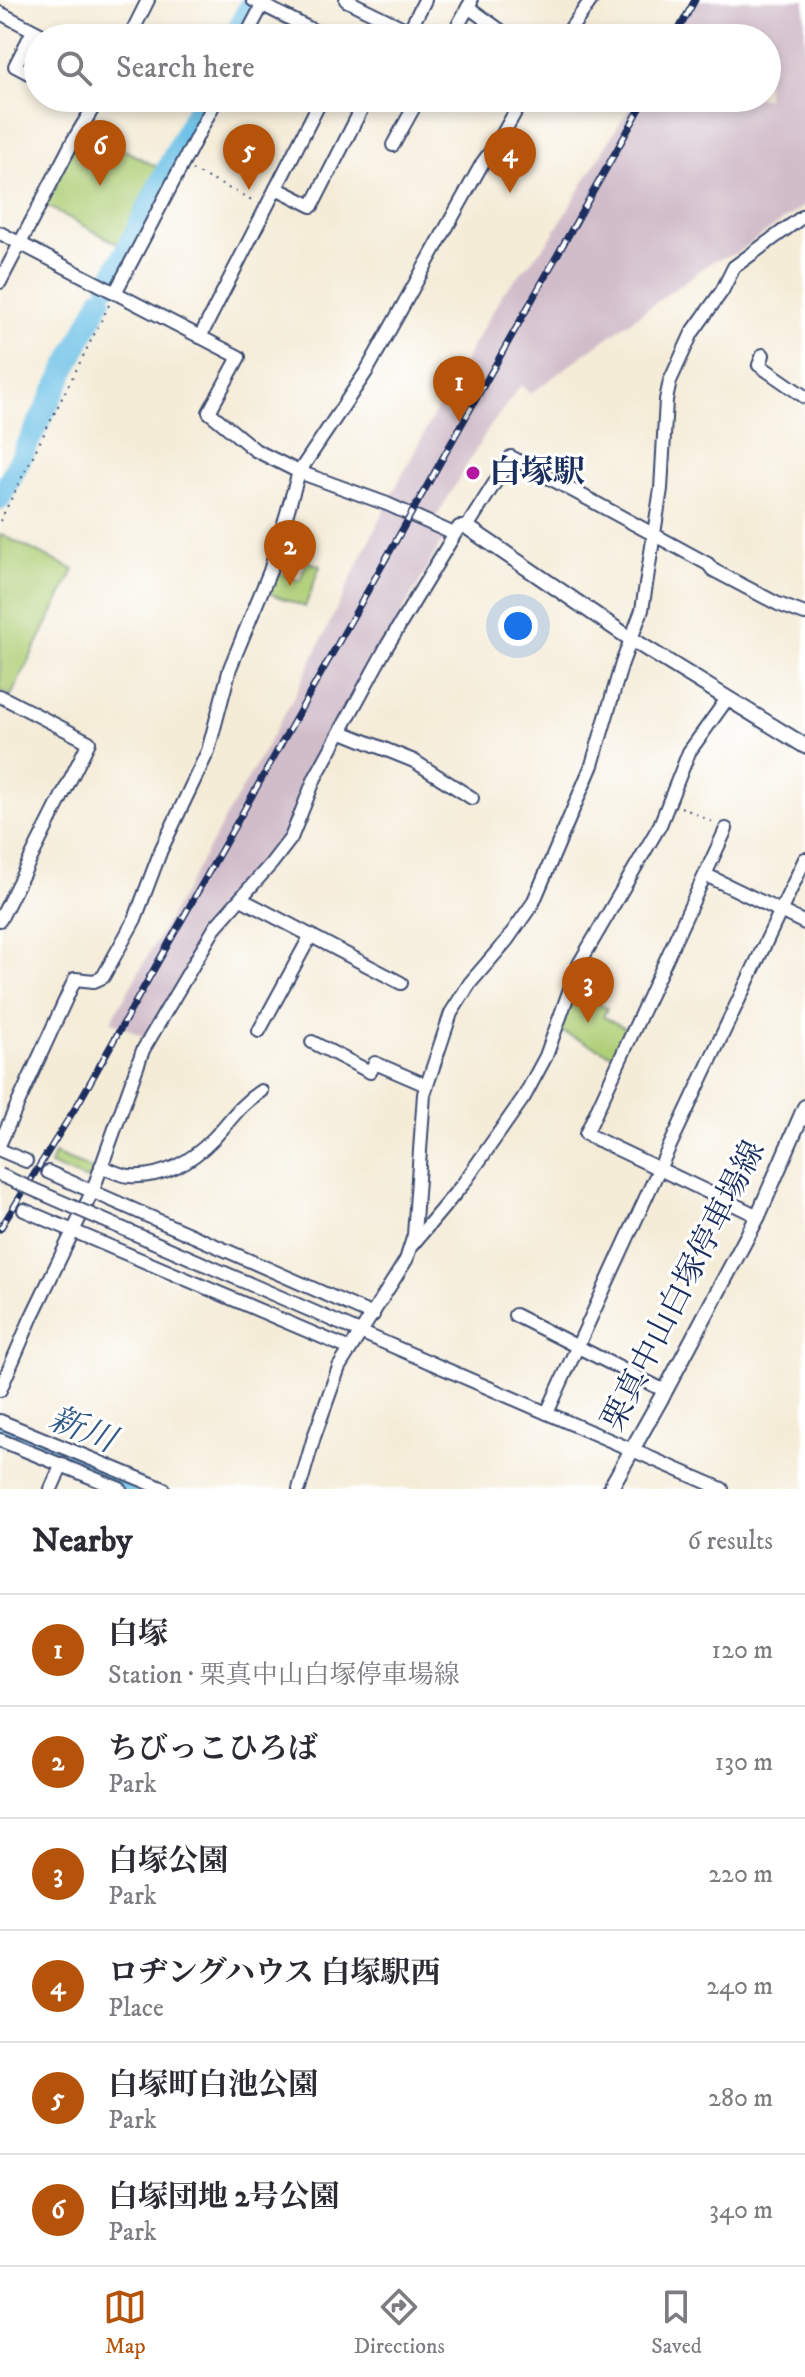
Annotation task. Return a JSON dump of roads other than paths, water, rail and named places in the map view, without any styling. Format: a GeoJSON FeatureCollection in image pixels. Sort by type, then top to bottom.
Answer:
{"type":"FeatureCollection","features":[{"type":"Feature","properties":{"kind":"main road"},"geometry":{"type":"LineString","coordinates":[[461,531],[805,746]]}},
{"type":"Feature","properties":{"kind":"main road","name":"栗真中山白塚停車場線"},"geometry":{"type":"LineString","coordinates":[[610,1489],[758,1216],[805,1107]]}},
{"type":"Feature","properties":{"kind":"street"},"geometry":{"type":"LineString","coordinates":[[346,0],[395,24]]}},
{"type":"Feature","properties":{"kind":"street"},"geometry":{"type":"LineString","coordinates":[[413,24],[425,0]]}},
{"type":"Feature","properties":{"kind":"street"},"geometry":{"type":"LineString","coordinates":[[574,24],[591,0]]}},
{"type":"Feature","properties":{"kind":"street"},"geometry":{"type":"LineString","coordinates":[[135,24],[144,1]]}},
{"type":"Feature","properties":{"kind":"street"},"geometry":{"type":"LineString","coordinates":[[251,24],[260,2],[302,24]]}},
{"type":"Feature","properties":{"kind":"street"},"geometry":{"type":"LineString","coordinates":[[459,24],[470,4],[494,24]]}},
{"type":"Feature","properties":{"kind":"street"},"geometry":{"type":"LineString","coordinates":[[0,13],[24,26]]}},
{"type":"Feature","properties":{"kind":"street"},"geometry":{"type":"LineString","coordinates":[[24,48],[15,66],[24,71]]}},
{"type":"Feature","properties":{"kind":"street"},"geometry":{"type":"LineString","coordinates":[[0,282],[90,112]]}},
{"type":"Feature","properties":{"kind":"street"},"geometry":{"type":"LineString","coordinates":[[115,293],[210,112]]}},
{"type":"Feature","properties":{"kind":"street"},"geometry":{"type":"LineString","coordinates":[[200,337],[315,112]]}},
{"type":"Feature","properties":{"kind":"street"},"geometry":{"type":"LineString","coordinates":[[276,188],[312,206],[360,112]]}},
{"type":"Feature","properties":{"kind":"street"},"geometry":{"type":"LineString","coordinates":[[393,145],[411,112]]}},
{"type":"Feature","properties":{"kind":"street"},"geometry":{"type":"LineString","coordinates":[[0,1143],[75,979],[94,981],[103,977],[135,919],[161,850],[208,751],[230,668],[270,571],[299,472],[366,372],[483,162],[515,112]]}},
{"type":"Feature","properties":{"kind":"street"},"geometry":{"type":"LineString","coordinates":[[299,1489],[339,1367],[406,1260],[414,1235],[418,1150],[426,1085],[451,1013],[470,983],[514,931],[541,885],[592,765],[642,610],[661,489],[666,400],[678,363],[692,333],[722,291],[734,267],[805,215]]}},
{"type":"Feature","properties":{"kind":"street"},"geometry":{"type":"LineString","coordinates":[[0,233],[239,357],[209,412],[255,450],[299,472],[461,531]]}},
{"type":"Feature","properties":{"kind":"street"},"geometry":{"type":"LineString","coordinates":[[763,355],[759,365],[805,397]]}},
{"type":"Feature","properties":{"kind":"street"},"geometry":{"type":"LineString","coordinates":[[0,1390],[93,1190],[143,1050],[216,926],[291,838],[308,793],[387,646],[511,457],[778,604],[805,614]]}},
{"type":"Feature","properties":{"kind":"street"},"geometry":{"type":"LineString","coordinates":[[0,696],[89,742],[0,920]]}},
{"type":"Feature","properties":{"kind":"street"},"geometry":{"type":"LineString","coordinates":[[410,1247],[463,1184],[524,1097],[546,1056],[579,964],[660,825],[689,752],[727,699]]}},
{"type":"Feature","properties":{"kind":"street"},"geometry":{"type":"LineString","coordinates":[[342,732],[414,761],[472,798]]}},
{"type":"Feature","properties":{"kind":"street"},"geometry":{"type":"LineString","coordinates":[[726,829],[586,1134],[758,1216]]}},
{"type":"Feature","properties":{"kind":"street"},"geometry":{"type":"LineString","coordinates":[[547,1413],[805,859]]}},
{"type":"Feature","properties":{"kind":"street"},"geometry":{"type":"LineString","coordinates":[[706,875],[805,923]]}},
{"type":"Feature","properties":{"kind":"street"},"geometry":{"type":"LineString","coordinates":[[241,899],[401,983]]}},
{"type":"Feature","properties":{"kind":"street"},"geometry":{"type":"LineString","coordinates":[[259,1031],[311,935]]}},
{"type":"Feature","properties":{"kind":"street"},"geometry":{"type":"LineString","coordinates":[[312,1042],[370,1072],[375,1063],[426,1085]]}},
{"type":"Feature","properties":{"kind":"street"},"geometry":{"type":"LineString","coordinates":[[101,1166],[128,1176],[160,1173],[188,1161],[213,1139],[242,1103],[261,1091]]}},
{"type":"Feature","properties":{"kind":"street"},"geometry":{"type":"LineString","coordinates":[[0,1150],[26,1161]]}},
{"type":"Feature","properties":{"kind":"street"},"geometry":{"type":"LineString","coordinates":[[48,1172],[373,1315]]}},
{"type":"Feature","properties":{"kind":"street"},"geometry":{"type":"LineString","coordinates":[[0,1175],[722,1489]]}},
{"type":"Feature","properties":{"kind":"street"},"geometry":{"type":"LineString","coordinates":[[24,1210],[350,1349]]}},
{"type":"Feature","properties":{"kind":"street"},"geometry":{"type":"LineString","coordinates":[[515,1315],[665,1391]]}},
{"type":"Feature","properties":{"kind":"street"},"geometry":{"type":"LineString","coordinates":[[0,1421],[164,1489]]}},
{"type":"Feature","properties":{"kind":"street"},"geometry":{"type":"LineString","coordinates":[[0,1440],[120,1489]]}},
{"type":"Feature","properties":{"kind":"street"},"geometry":{"type":"LineString","coordinates":[[51,1489],[62,1464]]}},
{"type":"Feature","properties":{"kind":"waterway"},"geometry":{"type":"LineString","coordinates":[[240,24],[253,0]]}},
{"type":"Feature","properties":{"kind":"waterway"},"geometry":{"type":"LineString","coordinates":[[109,284],[196,112]]}},
{"type":"Feature","properties":{"kind":"waterway"},"geometry":{"type":"LineString","coordinates":[[0,499],[101,299]]}},
{"type":"Feature","properties":{"kind":"waterway","name":"新川"},"geometry":{"type":"LineString","coordinates":[[0,1433],[138,1489]]}},
{"type":"Feature","properties":{"kind":"railway"},"geometry":{"type":"LineString","coordinates":[[682,24],[695,0]]}},
{"type":"Feature","properties":{"kind":"railway"},"geometry":{"type":"LineString","coordinates":[[0,1229],[79,1102],[638,112]]}},
{"type":"Feature","properties":{"kind":"place","name":"白塚団地 2号公園"},"geometry":{"type":"Point","coordinates":[100,186]}},
{"type":"Feature","properties":{"kind":"place","name":"白塚町白池公園"},"geometry":{"type":"Point","coordinates":[249,190]}},
{"type":"Feature","properties":{"kind":"place","name":"ロヂングハウス 白塚駅西"},"geometry":{"type":"Point","coordinates":[510,193]}},
{"type":"Feature","properties":{"kind":"place","name":"白塚"},"geometry":{"type":"Point","coordinates":[459,422]}},
{"type":"Feature","properties":{"kind":"place","name":"白塚駅"},"geometry":{"type":"Point","coordinates":[473,473]}},
{"type":"Feature","properties":{"kind":"place","name":"ちびっこひろば"},"geometry":{"type":"Point","coordinates":[290,586]}},
{"type":"Feature","properties":{"kind":"place","name":"白塚公園"},"geometry":{"type":"Point","coordinates":[588,1023]}}]}
